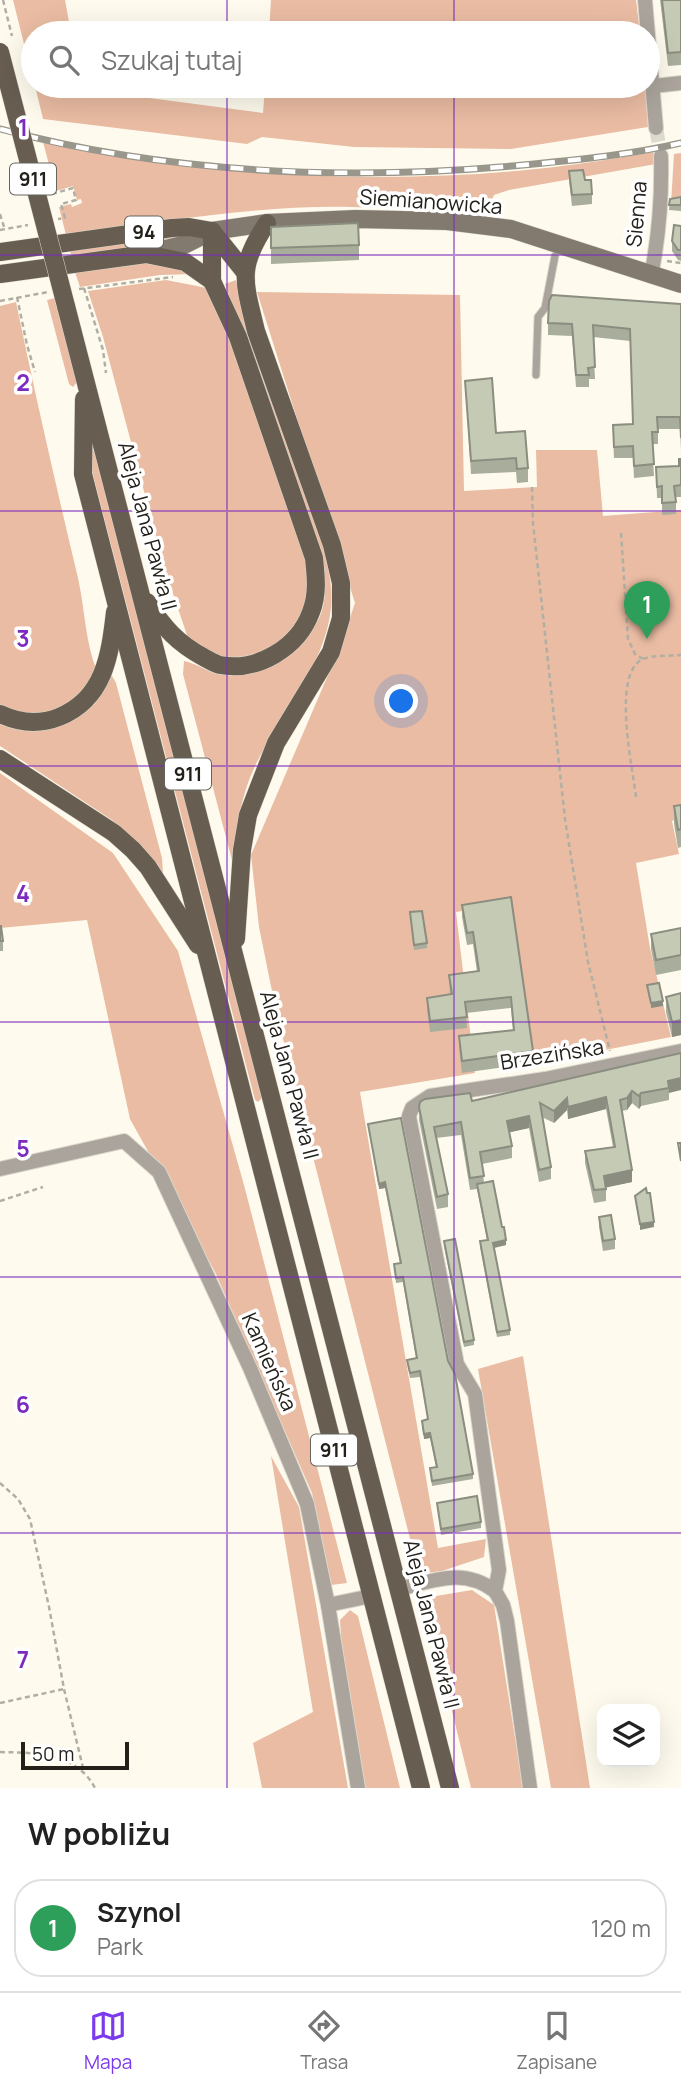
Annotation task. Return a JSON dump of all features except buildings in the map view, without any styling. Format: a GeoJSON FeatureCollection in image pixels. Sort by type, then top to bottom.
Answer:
{"type":"FeatureCollection","features":[{"type":"Feature","properties":{"kind":"main road","name":"Aleja Jana Pawła II"},"geometry":{"type":"LineString","coordinates":[[0,52],[69,298],[84,374],[450,1788]]}},
{"type":"Feature","properties":{"kind":"main road","name":"Siemianowicka"},"geometry":{"type":"LineString","coordinates":[[0,252],[189,227],[212,231],[267,223],[355,219],[482,224],[540,237],[681,284]]}},
{"type":"Feature","properties":{"kind":"main road"},"geometry":{"type":"LineString","coordinates":[[244,271],[253,245],[267,223]]}},
{"type":"Feature","properties":{"kind":"main road","name":"Siemianowicka"},"geometry":{"type":"LineString","coordinates":[[3,276],[146,254],[186,244],[212,231]]}},
{"type":"Feature","properties":{"kind":"main road"},"geometry":{"type":"LineString","coordinates":[[212,231],[244,271],[256,331],[332,545],[341,583],[341,618],[331,652],[276,743],[247,815],[234,955]]}},
{"type":"Feature","properties":{"kind":"main road"},"geometry":{"type":"LineString","coordinates":[[141,594],[158,619],[182,646],[218,665],[253,665],[278,654],[297,636],[311,613],[317,587],[314,558],[238,337],[212,281],[212,231]]}},
{"type":"Feature","properties":{"kind":"main road"},"geometry":{"type":"LineString","coordinates":[[146,254],[184,262],[212,281]]}},
{"type":"Feature","properties":{"kind":"main road","name":"Aleja Jana Pawła II"},"geometry":{"type":"LineString","coordinates":[[84,374],[83,474],[421,1788]]}},
{"type":"Feature","properties":{"kind":"main road"},"geometry":{"type":"LineString","coordinates":[[0,714],[14,720],[45,722],[76,710],[95,690],[106,665],[116,602]]}},
{"type":"Feature","properties":{"kind":"main road"},"geometry":{"type":"LineString","coordinates":[[0,759],[114,833],[133,850],[148,867],[208,962]]}},
{"type":"Feature","properties":{"kind":"street"},"geometry":{"type":"LineString","coordinates":[[645,0],[647,21]]}},
{"type":"Feature","properties":{"kind":"street"},"geometry":{"type":"LineString","coordinates":[[660,85],[681,83]]}},
{"type":"Feature","properties":{"kind":"street"},"geometry":{"type":"LineString","coordinates":[[655,98],[656,128]]}},
{"type":"Feature","properties":{"kind":"street","name":"Sienna"},"geometry":{"type":"LineString","coordinates":[[651,276],[662,190],[661,156]]}},
{"type":"Feature","properties":{"kind":"street","name":"Brzezińska"},"geometry":{"type":"LineString","coordinates":[[495,1591],[499,1570],[475,1394],[457,1364],[409,1116],[412,1108],[430,1096],[614,1066],[681,1051]]}},
{"type":"Feature","properties":{"kind":"street","name":"Kamieńska"},"geometry":{"type":"LineString","coordinates":[[0,1169],[124,1141],[159,1172],[250,1368],[307,1504],[328,1605],[358,1788]]}},
{"type":"Feature","properties":{"kind":"street"},"geometry":{"type":"LineString","coordinates":[[398,1589],[466,1576],[495,1591],[503,1605],[507,1621],[530,1788]]}},
{"type":"Feature","properties":{"kind":"street"},"geometry":{"type":"LineString","coordinates":[[328,1605],[371,1596]]}},
{"type":"Feature","properties":{"kind":"lane"},"geometry":{"type":"LineString","coordinates":[[536,375],[538,317],[545,307],[555,256]]}},
{"type":"Feature","properties":{"kind":"path"},"geometry":{"type":"LineString","coordinates":[[3,0],[12,36]]}},
{"type":"Feature","properties":{"kind":"path"},"geometry":{"type":"LineString","coordinates":[[52,194],[73,188],[76,200],[61,204]]}},
{"type":"Feature","properties":{"kind":"path"},"geometry":{"type":"LineString","coordinates":[[0,214],[5,230]]}},
{"type":"Feature","properties":{"kind":"path"},"geometry":{"type":"LineString","coordinates":[[69,298],[84,288],[176,277]]}},
{"type":"Feature","properties":{"kind":"path"},"geometry":{"type":"LineString","coordinates":[[84,288],[103,350],[106,373]]}},
{"type":"Feature","properties":{"kind":"path"},"geometry":{"type":"LineString","coordinates":[[0,302],[50,292]]}},
{"type":"Feature","properties":{"kind":"path"},"geometry":{"type":"LineString","coordinates":[[17,297],[35,372]]}},
{"type":"Feature","properties":{"kind":"path"},"geometry":{"type":"LineString","coordinates":[[532,487],[533,523],[565,819],[588,962],[614,1066]]}},
{"type":"Feature","properties":{"kind":"path"},"geometry":{"type":"LineString","coordinates":[[621,533],[628,639],[635,654],[643,659]]}},
{"type":"Feature","properties":{"kind":"path"},"geometry":{"type":"LineString","coordinates":[[636,797],[626,691],[634,666],[643,659],[681,655]]}},
{"type":"Feature","properties":{"kind":"path"},"geometry":{"type":"LineString","coordinates":[[0,1201],[43,1187]]}},
{"type":"Feature","properties":{"kind":"path"},"geometry":{"type":"LineString","coordinates":[[0,1483],[18,1499],[30,1519],[64,1689],[84,1772]]}},
{"type":"Feature","properties":{"kind":"path"},"geometry":{"type":"LineString","coordinates":[[0,1703],[64,1689]]}},
{"type":"Feature","properties":{"kind":"path"},"geometry":{"type":"LineString","coordinates":[[0,1752],[55,1756],[77,1766],[95,1788]]}},
{"type":"Feature","properties":{"kind":"shaded area"},"geometry":{"type":"Polygon","coordinates":[[[13,0],[65,0],[69,21],[21,21],[21,32],[13,0]]]}},
{"type":"Feature","properties":{"kind":"shaded area"},"geometry":{"type":"Polygon","coordinates":[[[271,0],[636,0],[639,21],[270,21],[271,0]]]}},
{"type":"Feature","properties":{"kind":"shaded area"},"geometry":{"type":"Polygon","coordinates":[[[38,98],[149,98],[263,113],[264,98],[646,98],[648,127],[511,149],[354,147],[262,137],[247,144],[43,119],[38,98]]]}},
{"type":"Feature","properties":{"kind":"shaded area"},"geometry":{"type":"Polygon","coordinates":[[[43,142],[160,162],[279,174],[398,177],[457,175],[585,163],[653,152],[656,164],[509,190],[494,195],[485,216],[316,207],[209,215],[66,235],[59,207],[71,204],[72,207],[82,203],[81,199],[77,200],[73,186],[56,191],[43,142]]]}},
{"type":"Feature","properties":{"kind":"shaded area"},"geometry":{"type":"Polygon","coordinates":[[[681,153],[681,201],[671,203],[674,154],[681,153]]]}},
{"type":"Feature","properties":{"kind":"shaded area"},"geometry":{"type":"Polygon","coordinates":[[[178,236],[190,239],[72,257],[70,251],[178,236]]]}},
{"type":"Feature","properties":{"kind":"shaded area"},"geometry":{"type":"Polygon","coordinates":[[[161,263],[193,274],[160,275],[80,287],[75,272],[161,263]]]}},
{"type":"Feature","properties":{"kind":"shaded area"},"geometry":{"type":"Polygon","coordinates":[[[166,280],[207,288],[222,317],[306,562],[308,595],[299,621],[278,643],[265,651],[238,659],[224,658],[189,641],[165,570],[103,337],[88,291],[166,280]]]}},
{"type":"Feature","properties":{"kind":"shaded area"},"geometry":{"type":"Polygon","coordinates":[[[236,280],[322,539],[329,573],[331,608],[327,629],[311,670],[250,777],[240,812],[232,860],[183,674],[184,661],[224,675],[248,674],[269,668],[297,648],[314,628],[325,596],[324,568],[225,284],[236,280]]]}},
{"type":"Feature","properties":{"kind":"shaded area"},"geometry":{"type":"Polygon","coordinates":[[[257,292],[460,295],[464,491],[537,487],[536,450],[597,450],[603,516],[681,510],[681,818],[672,821],[679,854],[636,863],[650,948],[671,1037],[534,1064],[511,904],[456,912],[475,1073],[360,1092],[438,1548],[486,1539],[484,1557],[442,1571],[419,1574],[276,1011],[259,927],[251,855],[340,647],[355,603],[257,292]]]}},
{"type":"Feature","properties":{"kind":"shaded area"},"geometry":{"type":"Polygon","coordinates":[[[55,298],[77,382],[73,387],[69,384],[47,300],[55,298]]]}},
{"type":"Feature","properties":{"kind":"shaded area"},"geometry":{"type":"Polygon","coordinates":[[[16,302],[78,578],[90,649],[97,671],[74,704],[62,711],[44,715],[16,712],[0,705],[0,306],[16,302]]]}},
{"type":"Feature","properties":{"kind":"shaded area"},"geometry":{"type":"Polygon","coordinates":[[[90,449],[95,451],[243,1022],[262,1098],[258,1102],[255,1100],[87,452],[90,449]]]}},
{"type":"Feature","properties":{"kind":"shaded area"},"geometry":{"type":"Polygon","coordinates":[[[111,674],[116,683],[162,858],[163,874],[138,844],[112,820],[0,746],[0,721],[33,728],[111,674]]]}},
{"type":"Feature","properties":{"kind":"shaded area"},"geometry":{"type":"Polygon","coordinates":[[[0,773],[113,853],[178,951],[244,1185],[347,1583],[331,1585],[312,1493],[215,1272],[130,1119],[87,920],[0,928],[0,773]]]}},
{"type":"Feature","properties":{"kind":"shaded area"},"geometry":{"type":"Polygon","coordinates":[[[523,1356],[590,1788],[551,1788],[478,1369],[523,1356]]]}},
{"type":"Feature","properties":{"kind":"shaded area"},"geometry":{"type":"Polygon","coordinates":[[[271,1456],[299,1507],[348,1788],[262,1788],[253,1743],[313,1712],[271,1456]]]}},
{"type":"Feature","properties":{"kind":"shaded area"},"geometry":{"type":"Polygon","coordinates":[[[472,1590],[494,1605],[523,1788],[471,1788],[424,1598],[472,1590]]]}},
{"type":"Feature","properties":{"kind":"shaded area"},"geometry":{"type":"Polygon","coordinates":[[[350,1610],[358,1616],[400,1788],[364,1788],[343,1668],[340,1620],[350,1610]]]}},
{"type":"Feature","properties":{"kind":"tunnel"},"geometry":{"type":"LineString","coordinates":[[656,128],[661,156]]}},
{"type":"Feature","properties":{"kind":"railway"},"geometry":{"type":"LineString","coordinates":[[0,129],[129,156],[260,170],[326,173],[458,170],[523,165],[622,154],[681,143]]}},
{"type":"Feature","properties":{"kind":"place","name":"Szynol"},"geometry":{"type":"Point","coordinates":[647,639]}}]}
